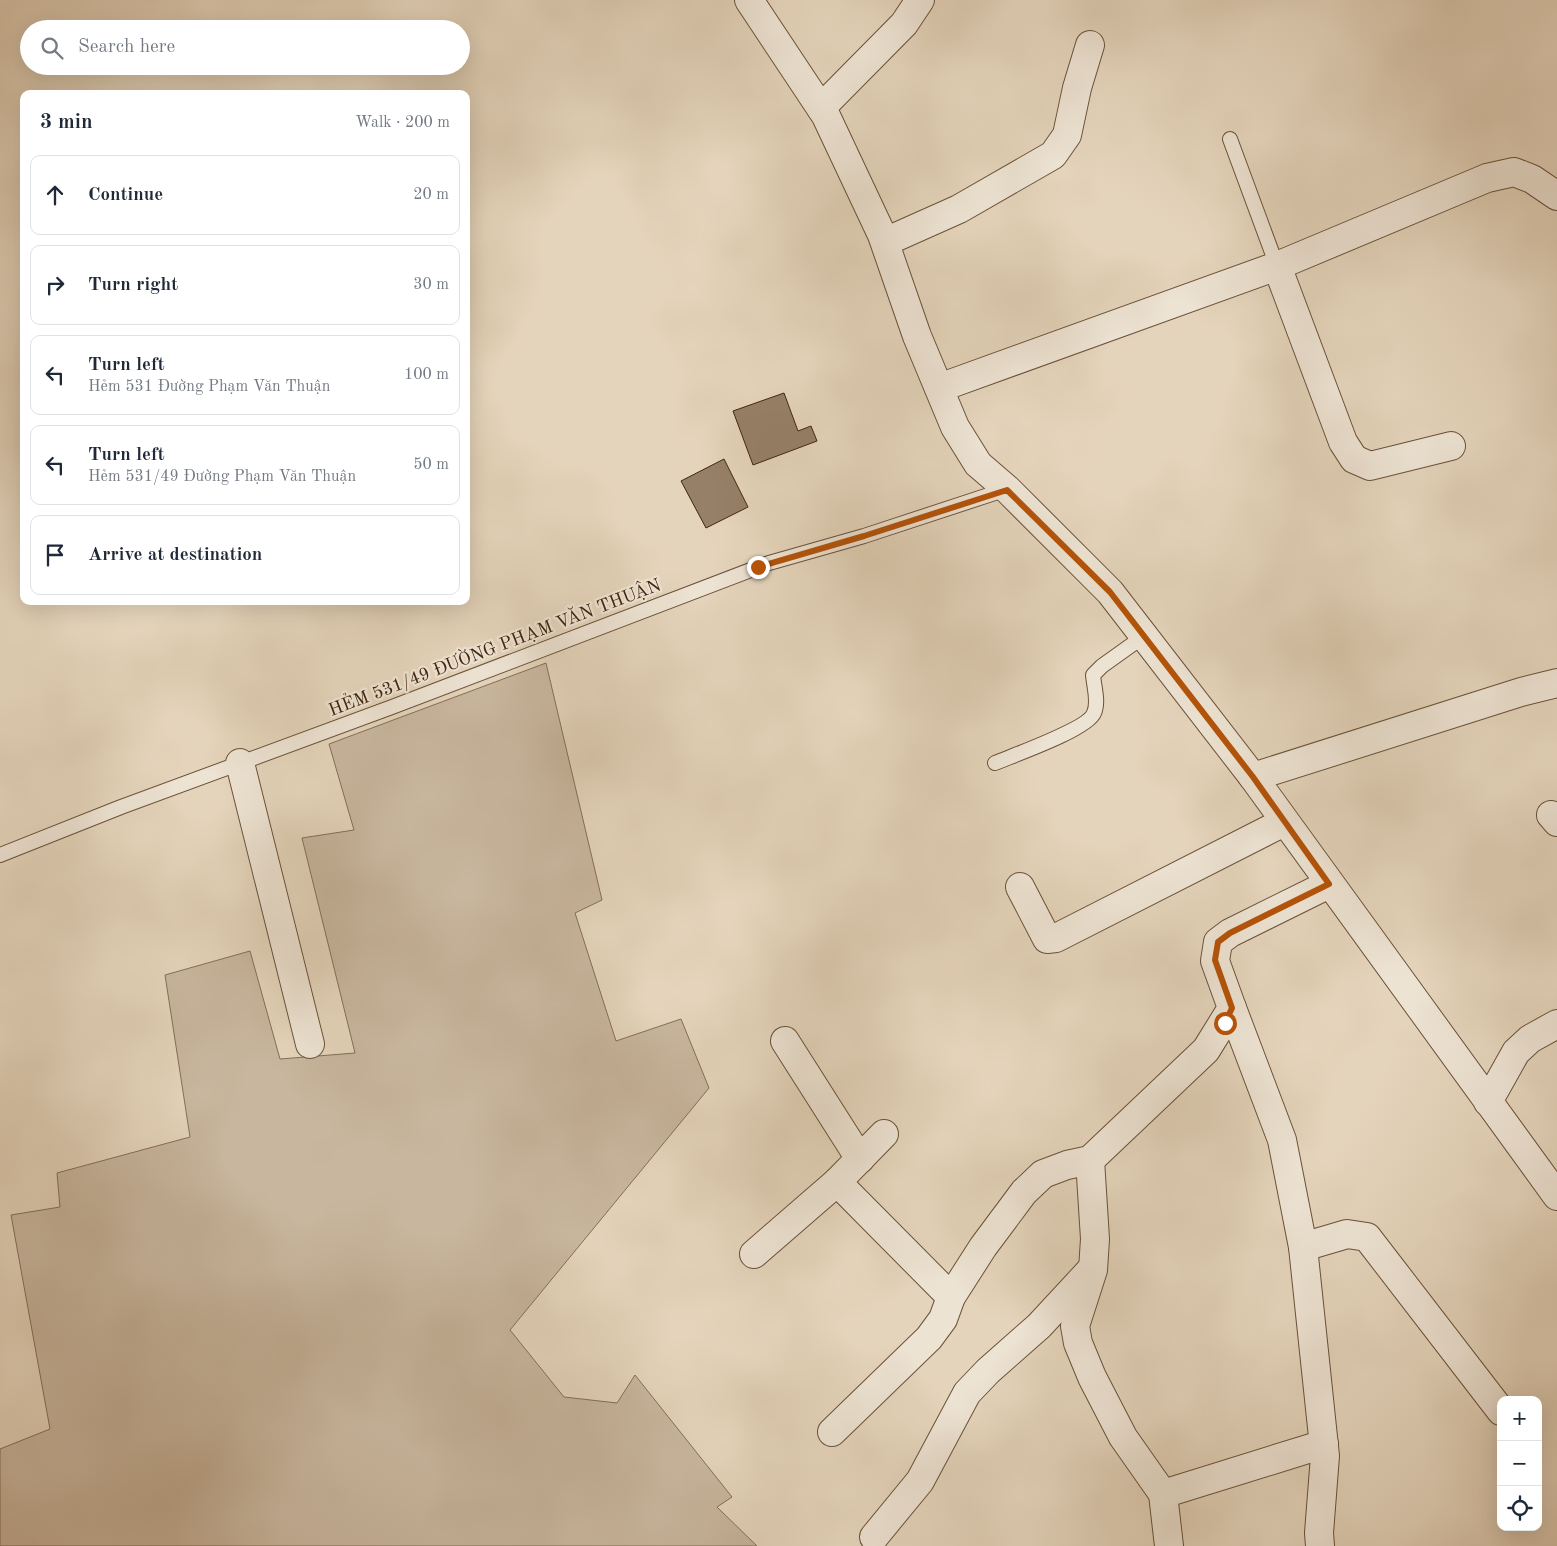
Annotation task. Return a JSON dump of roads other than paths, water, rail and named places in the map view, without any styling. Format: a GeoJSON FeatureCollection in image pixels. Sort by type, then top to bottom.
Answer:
{"type":"FeatureCollection","features":[{"type":"Feature","properties":{"kind":"street"},"geometry":{"type":"LineString","coordinates":[[749,0],[821,108],[884,242],[917,336],[955,427],[978,464],[1007,490],[1110,592],[1253,777],[1557,1196]]}},
{"type":"Feature","properties":{"kind":"street"},"geometry":{"type":"LineString","coordinates":[[821,108],[904,24],[920,0]]}},
{"type":"Feature","properties":{"kind":"street"},"geometry":{"type":"LineString","coordinates":[[884,242],[959,209],[1053,155],[1068,134],[1077,88],[1090,45]]}},
{"type":"Feature","properties":{"kind":"street"},"geometry":{"type":"LineString","coordinates":[[939,388],[1277,266],[1487,178],[1514,172],[1532,179],[1557,196]]}},
{"type":"Feature","properties":{"kind":"street"},"geometry":{"type":"LineString","coordinates":[[1277,266],[1343,442],[1354,459],[1370,466],[1451,446]]}},
{"type":"Feature","properties":{"kind":"street"},"geometry":{"type":"LineString","coordinates":[[1253,777],[1521,692],[1557,683]]}},
{"type":"Feature","properties":{"kind":"street"},"geometry":{"type":"LineString","coordinates":[[240,763],[310,1044]]}},
{"type":"Feature","properties":{"kind":"street"},"geometry":{"type":"LineString","coordinates":[[1020,887],[1041,931],[1047,938],[1056,938],[1284,822]]}},
{"type":"Feature","properties":{"kind":"street"},"geometry":{"type":"LineString","coordinates":[[1320,1546],[1324,1444],[1303,1246],[1282,1140],[1215,960],[1218,942],[1230,933],[1329,884]]}},
{"type":"Feature","properties":{"kind":"street"},"geometry":{"type":"LineString","coordinates":[[832,1432],[929,1338],[943,1319],[952,1297],[983,1247],[1024,1192],[1043,1174],[1067,1164],[1090,1160],[1206,1050],[1232,1008]]}},
{"type":"Feature","properties":{"kind":"street"},"geometry":{"type":"LineString","coordinates":[[1488,1102],[1516,1052],[1530,1039],[1557,1024]]}},
{"type":"Feature","properties":{"kind":"street"},"geometry":{"type":"LineString","coordinates":[[785,1040],[860,1159]]}},
{"type":"Feature","properties":{"kind":"street"},"geometry":{"type":"LineString","coordinates":[[754,1254],[837,1182],[884,1134]]}},
{"type":"Feature","properties":{"kind":"street"},"geometry":{"type":"LineString","coordinates":[[1090,1160],[1095,1239],[1093,1270],[1075,1326],[1078,1344],[1123,1437],[1163,1494],[1168,1546]]}},
{"type":"Feature","properties":{"kind":"street"},"geometry":{"type":"LineString","coordinates":[[837,1182],[952,1297]]}},
{"type":"Feature","properties":{"kind":"street"},"geometry":{"type":"LineString","coordinates":[[1303,1246],[1347,1234],[1367,1237],[1497,1406]]}},
{"type":"Feature","properties":{"kind":"street"},"geometry":{"type":"LineString","coordinates":[[874,1537],[920,1481],[967,1393],[988,1371],[1038,1326],[1084,1276],[1093,1270]]}},
{"type":"Feature","properties":{"kind":"street"},"geometry":{"type":"LineString","coordinates":[[1163,1494],[1324,1444]]}},
{"type":"Feature","properties":{"kind":"lane"},"geometry":{"type":"LineString","coordinates":[[1230,139],[1277,266]]}},
{"type":"Feature","properties":{"kind":"lane","name":"HẺM 531/49 ĐƯỜNG PHẠM VĂN THUẬN"},"geometry":{"type":"LineString","coordinates":[[0,855],[240,763],[392,708],[769,563],[864,536],[1007,490]]}},
{"type":"Feature","properties":{"kind":"lane"},"geometry":{"type":"LineString","coordinates":[[995,763],[1080,728],[1094,716],[1093,675],[1102,666],[1144,636]]}}]}
